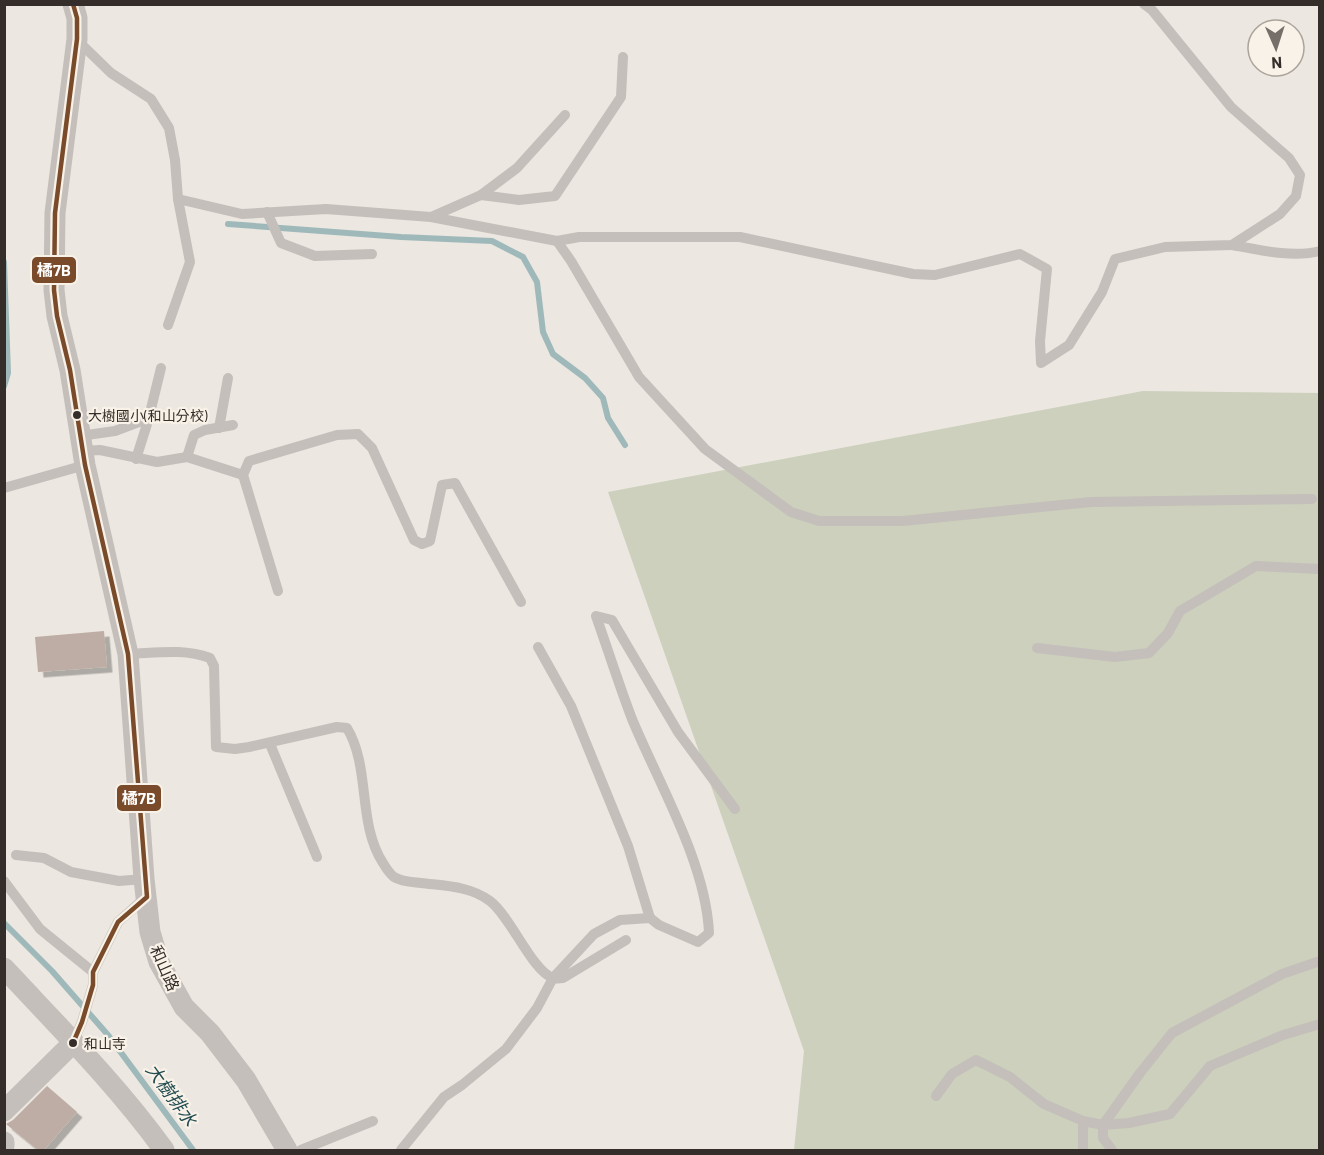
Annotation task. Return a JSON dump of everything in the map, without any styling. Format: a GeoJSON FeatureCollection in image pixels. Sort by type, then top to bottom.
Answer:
{"type":"FeatureCollection","features":[{"type":"Feature","properties":{"kind":"street","name":"和山路"},"geometry":{"type":"LineString","coordinates":[[73,4],[77,18],[77,39],[55,213],[54,290],[57,316],[70,370],[82,451],[128,654],[150,932],[159,962],[184,1007],[210,1033],[246,1080],[286,1150]]}},
{"type":"Feature","properties":{"kind":"street"},"geometry":{"type":"LineString","coordinates":[[4,968],[73,1042],[164,1150]]}},
{"type":"Feature","properties":{"kind":"street"},"geometry":{"type":"LineString","coordinates":[[4,1111],[73,1042]]}},
{"type":"Feature","properties":{"kind":"lane"},"geometry":{"type":"LineString","coordinates":[[1144,4],[1152,10],[1231,107],[1289,158],[1300,175],[1296,196],[1280,214],[1232,245]]}},
{"type":"Feature","properties":{"kind":"lane"},"geometry":{"type":"LineString","coordinates":[[77,39],[111,73],[151,99],[169,128],[178,199],[190,262],[168,326]]}},
{"type":"Feature","properties":{"kind":"lane"},"geometry":{"type":"LineString","coordinates":[[481,195],[519,200],[555,196],[621,97],[623,57]]}},
{"type":"Feature","properties":{"kind":"lane"},"geometry":{"type":"LineString","coordinates":[[431,217],[481,195],[517,168],[565,115]]}},
{"type":"Feature","properties":{"kind":"lane"},"geometry":{"type":"LineString","coordinates":[[178,199],[242,214],[326,209],[431,217],[557,242],[579,237],[740,237],[913,274],[935,275],[1020,254],[1047,269],[1040,341],[1041,363],[1069,345],[1102,292],[1116,259],[1165,247],[1232,245],[1308,254],[1320,250]]}},
{"type":"Feature","properties":{"kind":"lane"},"geometry":{"type":"LineString","coordinates":[[267,212],[281,243],[315,256],[372,255]]}},
{"type":"Feature","properties":{"kind":"lane"},"geometry":{"type":"LineString","coordinates":[[557,242],[571,261],[639,377],[705,449],[791,512],[819,521],[903,520],[1091,502],[1317,499]]}},
{"type":"Feature","properties":{"kind":"lane"},"geometry":{"type":"LineString","coordinates":[[136,459],[161,368]]}},
{"type":"Feature","properties":{"kind":"lane"},"geometry":{"type":"LineString","coordinates":[[219,428],[228,378]]}},
{"type":"Feature","properties":{"kind":"lane"},"geometry":{"type":"LineString","coordinates":[[4,488],[82,451],[115,431],[148,421]]}},
{"type":"Feature","properties":{"kind":"lane"},"geometry":{"type":"LineString","coordinates":[[187,457],[194,435],[205,430],[233,425]]}},
{"type":"Feature","properties":{"kind":"lane"},"geometry":{"type":"LineString","coordinates":[[278,591],[243,475],[249,461],[337,435],[358,435],[372,448],[414,540],[422,544],[430,541],[442,485],[455,483],[521,602]]}},
{"type":"Feature","properties":{"kind":"lane"},"geometry":{"type":"LineString","coordinates":[[82,451],[100,450],[157,462],[187,457],[243,475]]}},
{"type":"Feature","properties":{"kind":"lane"},"geometry":{"type":"LineString","coordinates":[[1037,648],[1115,657],[1149,653],[1168,633],[1180,611],[1256,566],[1320,569]]}},
{"type":"Feature","properties":{"kind":"lane"},"geometry":{"type":"LineString","coordinates":[[538,647],[571,706],[628,846],[650,918],[659,925],[698,942],[709,933],[708,909],[688,847],[632,717],[596,615],[612,620],[678,732],[735,809]]}},
{"type":"Feature","properties":{"kind":"lane"},"geometry":{"type":"LineString","coordinates":[[128,654],[182,651],[210,658],[214,666],[216,747],[235,749],[270,744],[337,727],[347,728],[355,742],[368,827],[382,862],[393,876],[403,881],[459,887],[490,901],[502,913],[540,968],[553,978],[563,978],[626,940]]}},
{"type":"Feature","properties":{"kind":"lane"},"geometry":{"type":"LineString","coordinates":[[270,744],[317,857]]}},
{"type":"Feature","properties":{"kind":"lane"},"geometry":{"type":"LineString","coordinates":[[16,855],[44,858],[71,872],[146,888],[118,922],[93,972],[93,985],[82,1022],[73,1042]]}},
{"type":"Feature","properties":{"kind":"lane"},"geometry":{"type":"LineString","coordinates":[[4,880],[40,929],[93,972]]}},
{"type":"Feature","properties":{"kind":"lane"},"geometry":{"type":"LineString","coordinates":[[401,1150],[444,1097],[506,1049],[537,1008],[553,978],[594,934],[620,920],[650,918]]}},
{"type":"Feature","properties":{"kind":"lane"},"geometry":{"type":"LineString","coordinates":[[1112,1150],[1102,1138],[1103,1125],[1172,1033],[1282,974],[1320,961]]}},
{"type":"Feature","properties":{"kind":"lane"},"geometry":{"type":"LineString","coordinates":[[936,1096],[952,1074],[976,1059],[1010,1077],[1044,1104],[1083,1121],[1103,1125],[1129,1123],[1170,1114],[1210,1066],[1283,1035],[1320,1024]]}},
{"type":"Feature","properties":{"kind":"lane"},"geometry":{"type":"LineString","coordinates":[[301,1150],[373,1120]]}},
{"type":"Feature","properties":{"kind":"lane"},"geometry":{"type":"LineString","coordinates":[[1083,1121],[1083,1150]]}},
{"type":"Feature","properties":{"kind":"green space"},"geometry":{"type":"Polygon","coordinates":[[[1143,391],[1319,393],[1319,1150],[794,1150],[804,1051],[608,492],[1143,391]]]}},
{"type":"Feature","properties":{"kind":"building"},"geometry":{"type":"Polygon","coordinates":[[[104,631],[107,667],[38,672],[35,637],[104,631]]]}},
{"type":"Feature","properties":{"kind":"building"},"geometry":{"type":"Polygon","coordinates":[[[47,1086],[77,1112],[44,1150],[38,1150],[6,1124],[13,1120],[47,1086]]]}},
{"type":"Feature","properties":{"kind":"waterway"},"geometry":{"type":"LineString","coordinates":[[228,224],[401,237],[492,241],[523,257],[537,282],[543,332],[553,354],[585,378],[603,398],[608,418],[625,445]]}},
{"type":"Feature","properties":{"kind":"waterway","name":"大樹排水"},"geometry":{"type":"LineString","coordinates":[[4,262],[8,373],[4,386]]}},
{"type":"Feature","properties":{"kind":"waterway","name":"大樹排水"},"geometry":{"type":"LineString","coordinates":[[4,923],[52,971],[108,1035],[193,1150]]}},
{"type":"Feature","properties":{"kind":"transit line","name":"橘7B"},"geometry":{"type":"LineString","coordinates":[[73,4],[77,18],[77,39],[55,213],[54,290],[57,316],[70,370],[85,465],[128,654],[147,897],[118,922],[93,972],[93,985],[73,1043]]}},
{"type":"Feature","properties":{"kind":"place","name":"大樹國小(和山分校)"},"geometry":{"type":"Point","coordinates":[77,415]}},
{"type":"Feature","properties":{"kind":"place","name":"和山寺"},"geometry":{"type":"Point","coordinates":[73,1043]}}]}
